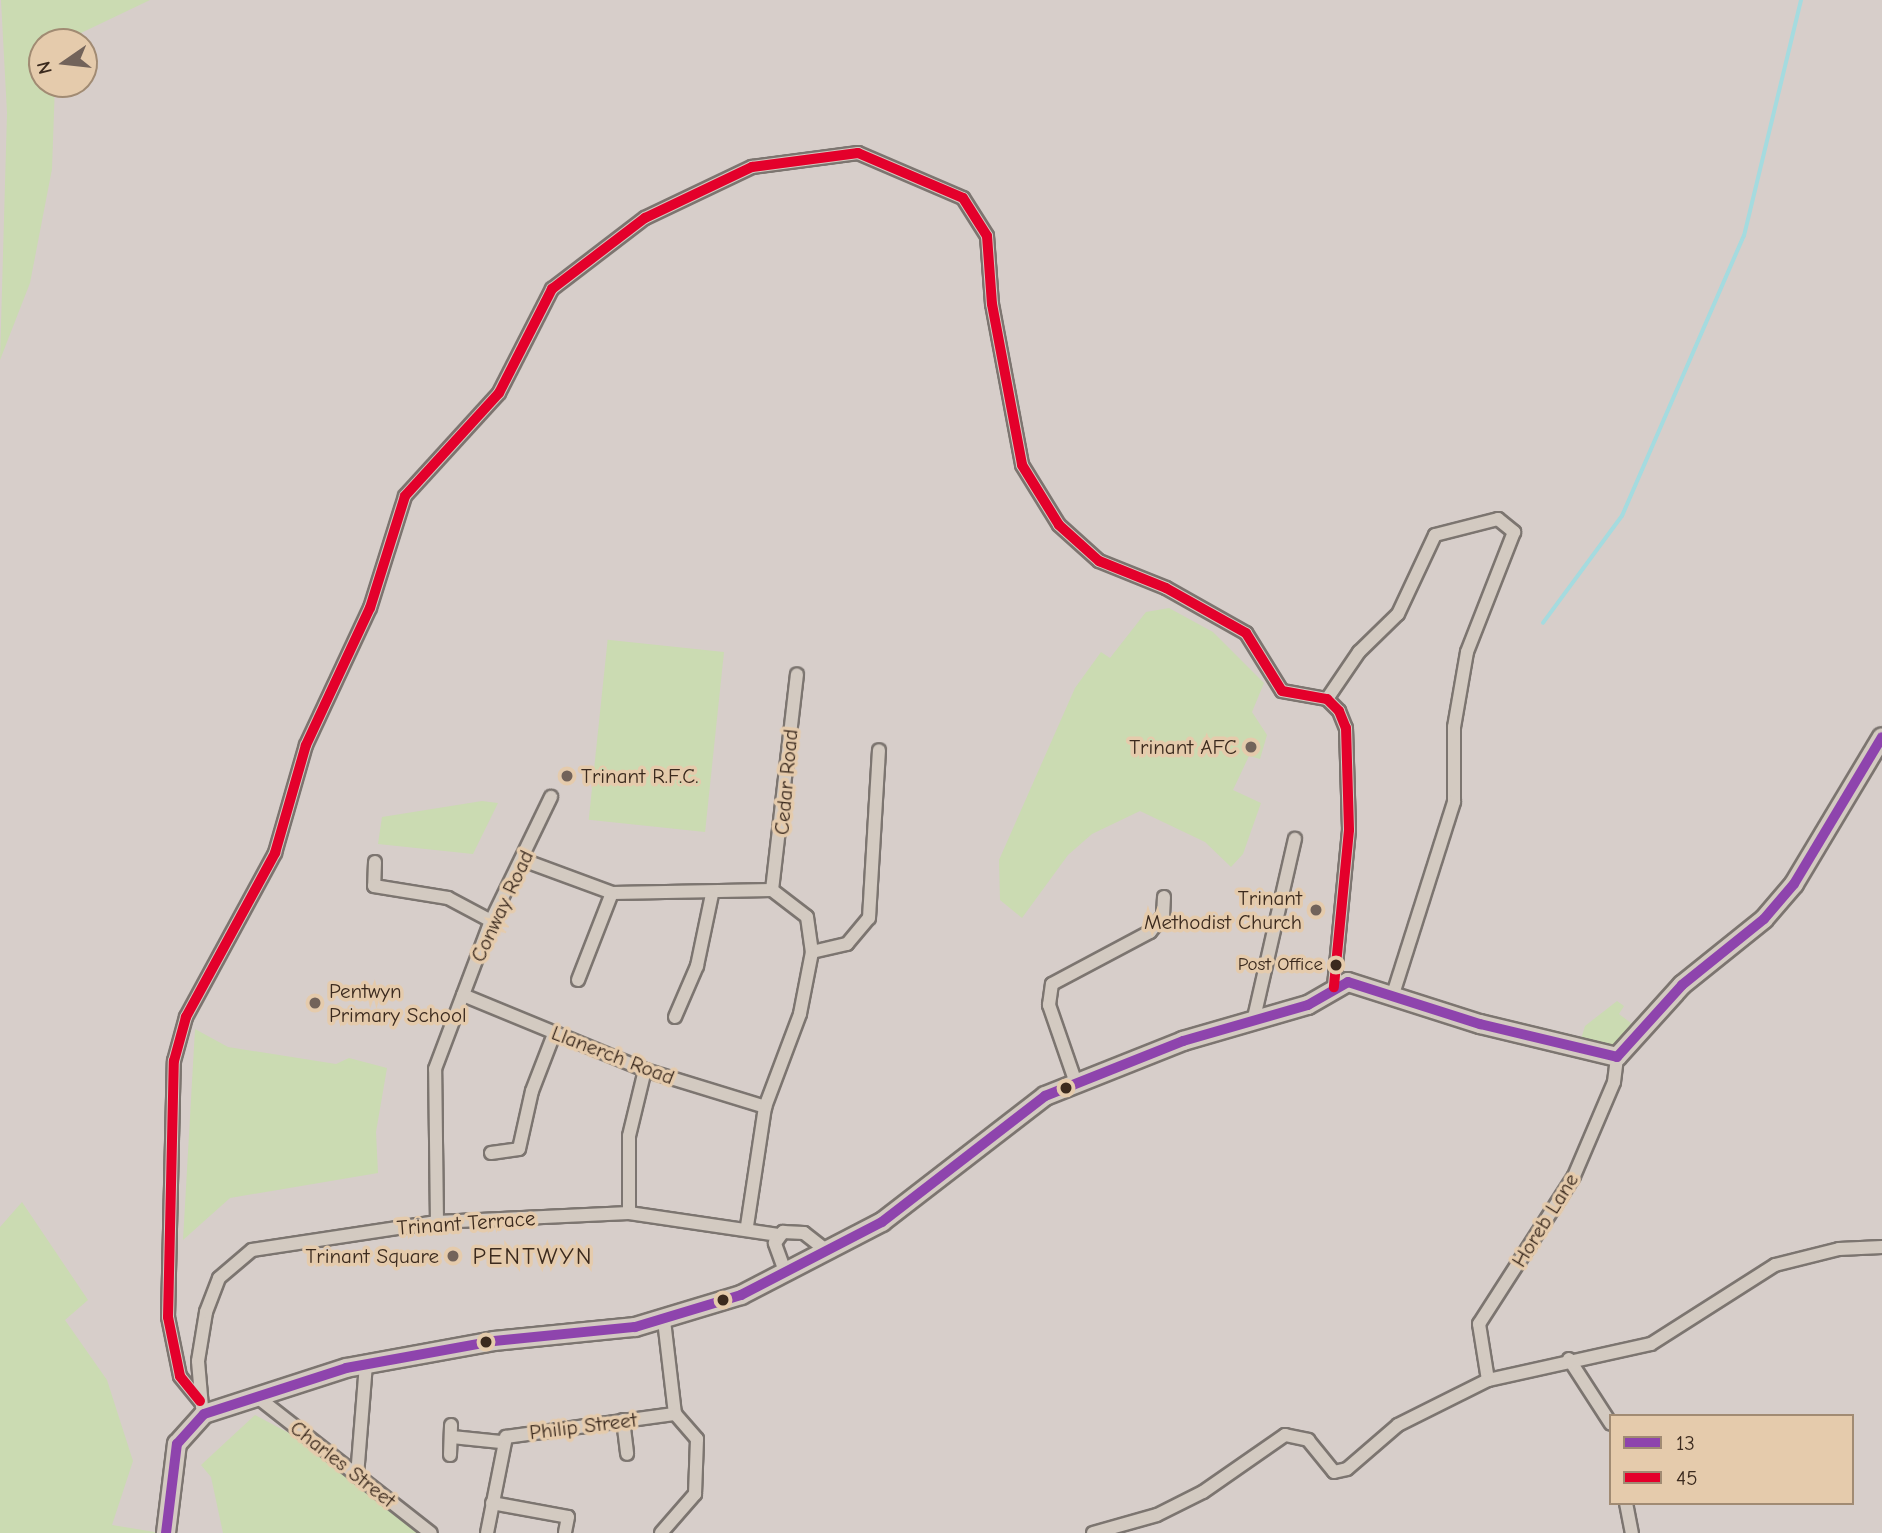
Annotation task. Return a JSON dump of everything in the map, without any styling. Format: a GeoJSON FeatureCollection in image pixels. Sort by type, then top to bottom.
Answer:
{"type":"FeatureCollection","features":[{"type":"Feature","properties":{"kind":"street"},"geometry":{"type":"LineString","coordinates":[[202,1408],[180,1376],[169,1317],[171,1082],[186,1017],[275,853],[306,745],[370,608],[411,484],[499,393],[552,289],[645,218],[752,167],[858,153],[963,198],[987,236],[992,304],[1022,465],[1059,525],[1099,561],[1166,588],[1246,633],[1283,691],[1327,699],[1346,728],[1349,788],[1334,987]]}},
{"type":"Feature","properties":{"kind":"street"},"geometry":{"type":"LineString","coordinates":[[1327,699],[1359,652],[1398,614],[1435,535],[1498,519],[1514,532],[1466,652],[1454,727],[1454,802],[1393,994]]}},
{"type":"Feature","properties":{"kind":"street","name":"Cedar Road"},"geometry":{"type":"LineString","coordinates":[[772,890],[797,674]]}},
{"type":"Feature","properties":{"kind":"street"},"geometry":{"type":"LineString","coordinates":[[166,1533],[177,1444],[202,1408],[366,1365],[664,1320],[786,1274],[890,1216],[1027,1105],[1183,1041],[1308,1005],[1334,987],[1363,982],[1480,1024],[1617,1057],[1682,985],[1764,919],[1794,884],[1882,737]]}},
{"type":"Feature","properties":{"kind":"street"},"geometry":{"type":"LineString","coordinates":[[813,952],[853,941],[869,918],[878,750]]}},
{"type":"Feature","properties":{"kind":"street","name":"Conway Road"},"geometry":{"type":"LineString","coordinates":[[437,1222],[435,1069],[491,921],[523,860],[551,797]]}},
{"type":"Feature","properties":{"kind":"street"},"geometry":{"type":"LineString","coordinates":[[1253,1022],[1295,839]]}},
{"type":"Feature","properties":{"kind":"street"},"geometry":{"type":"LineString","coordinates":[[523,860],[612,893],[712,894],[772,890],[807,917],[813,952],[800,1014],[765,1107],[747,1226]]}},
{"type":"Feature","properties":{"kind":"street"},"geometry":{"type":"LineString","coordinates":[[375,862],[374,886],[447,898],[491,921]]}},
{"type":"Feature","properties":{"kind":"street"},"geometry":{"type":"LineString","coordinates":[[578,980],[612,893]]}},
{"type":"Feature","properties":{"kind":"street"},"geometry":{"type":"LineString","coordinates":[[675,1017],[697,966],[712,894]]}},
{"type":"Feature","properties":{"kind":"street"},"geometry":{"type":"LineString","coordinates":[[1076,1083],[1049,1005],[1052,984],[1150,932],[1163,916],[1164,898]]}},
{"type":"Feature","properties":{"kind":"street","name":"Llanerch Road"},"geometry":{"type":"LineString","coordinates":[[463,995],[645,1070],[765,1107]]}},
{"type":"Feature","properties":{"kind":"street"},"geometry":{"type":"LineString","coordinates":[[491,1153],[519,1149],[531,1091],[554,1034]]}},
{"type":"Feature","properties":{"kind":"street","name":"Horeb Lane"},"geometry":{"type":"LineString","coordinates":[[1488,1380],[1479,1324],[1574,1176],[1614,1082],[1617,1057]]}},
{"type":"Feature","properties":{"kind":"street"},"geometry":{"type":"LineString","coordinates":[[629,1213],[629,1136],[645,1070]]}},
{"type":"Feature","properties":{"kind":"street","name":"Trinant Terrace"},"geometry":{"type":"LineString","coordinates":[[202,1408],[206,1312],[219,1278],[252,1250],[437,1222],[629,1213],[747,1226],[778,1235],[804,1233],[827,1251]]}},
{"type":"Feature","properties":{"kind":"street"},"geometry":{"type":"LineString","coordinates":[[778,1235],[786,1274]]}},
{"type":"Feature","properties":{"kind":"street"},"geometry":{"type":"LineString","coordinates":[[1093,1533],[1157,1515],[1203,1492],[1284,1435],[1308,1440],[1334,1472],[1347,1469],[1398,1425],[1488,1380],[1569,1359],[1651,1344],[1775,1265],[1839,1249],[1882,1247]]}},
{"type":"Feature","properties":{"kind":"street"},"geometry":{"type":"LineString","coordinates":[[661,1533],[695,1494],[696,1439],[675,1414],[664,1320]]}},
{"type":"Feature","properties":{"kind":"street"},"geometry":{"type":"LineString","coordinates":[[1569,1359],[1609,1421]]}},
{"type":"Feature","properties":{"kind":"street"},"geometry":{"type":"LineString","coordinates":[[357,1476],[366,1365]]}},
{"type":"Feature","properties":{"kind":"street","name":"Charles Street"},"geometry":{"type":"LineString","coordinates":[[256,1396],[430,1533]]}},
{"type":"Feature","properties":{"kind":"street","name":"Philip Street"},"geometry":{"type":"LineString","coordinates":[[487,1533],[501,1442],[623,1420],[675,1414]]}},
{"type":"Feature","properties":{"kind":"street"},"geometry":{"type":"LineString","coordinates":[[623,1420],[627,1454]]}},
{"type":"Feature","properties":{"kind":"street"},"geometry":{"type":"LineString","coordinates":[[450,1455],[452,1431],[501,1442]]}},
{"type":"Feature","properties":{"kind":"street"},"geometry":{"type":"LineString","coordinates":[[492,1503],[568,1517],[565,1533]]}},
{"type":"Feature","properties":{"kind":"street"},"geometry":{"type":"LineString","coordinates":[[1626,1505],[1632,1533]]}},
{"type":"Feature","properties":{"kind":"green space"},"geometry":{"type":"Polygon","coordinates":[[[1,0],[150,0],[91,28],[28,28],[28,98],[55,98],[52,169],[30,283],[0,360],[7,113],[1,0]]]}},
{"type":"Feature","properties":{"kind":"green space"},"geometry":{"type":"Polygon","coordinates":[[[1169,608],[1213,632],[1264,683],[1252,712],[1267,735],[1260,759],[1249,756],[1233,790],[1261,803],[1243,854],[1231,867],[1205,842],[1140,811],[1092,834],[1068,855],[1022,918],[1000,900],[999,860],[1075,688],[1101,652],[1110,658],[1146,612],[1169,608]]]}},
{"type":"Feature","properties":{"kind":"green space"},"geometry":{"type":"Polygon","coordinates":[[[608,640],[724,652],[705,832],[589,820],[608,640]]]}},
{"type":"Feature","properties":{"kind":"green space"},"geometry":{"type":"Polygon","coordinates":[[[482,801],[498,803],[473,854],[378,844],[382,817],[482,801]]]}},
{"type":"Feature","properties":{"kind":"green space"},"geometry":{"type":"Polygon","coordinates":[[[1617,1001],[1624,1006],[1619,1014],[1631,1023],[1616,1047],[1581,1039],[1585,1026],[1617,1001]]]}},
{"type":"Feature","properties":{"kind":"green space"},"geometry":{"type":"Polygon","coordinates":[[[195,1029],[228,1047],[336,1064],[349,1058],[387,1068],[376,1132],[378,1173],[230,1198],[183,1240],[195,1029]]]}},
{"type":"Feature","properties":{"kind":"green space"},"geometry":{"type":"Polygon","coordinates":[[[22,1202],[88,1300],[65,1320],[107,1380],[133,1461],[112,1525],[161,1533],[0,1533],[0,1227],[22,1202]]]}},
{"type":"Feature","properties":{"kind":"green space"},"geometry":{"type":"Polygon","coordinates":[[[255,1415],[289,1433],[419,1533],[223,1533],[211,1477],[201,1465],[255,1415]]]}},
{"type":"Feature","properties":{"kind":"waterway"},"geometry":{"type":"LineString","coordinates":[[1543,623],[1622,516],[1744,236],[1801,0]]}},
{"type":"Feature","properties":{"kind":"transit line","name":"45"},"geometry":{"type":"LineString","coordinates":[[200,1401],[180,1376],[168,1317],[174,1061],[186,1017],[275,853],[306,745],[370,608],[405,496],[499,393],[552,289],[645,218],[752,167],[858,153],[963,198],[987,236],[992,304],[1022,465],[1059,525],[1099,561],[1166,588],[1246,633],[1282,691],[1327,699],[1339,711],[1346,728],[1349,830],[1334,987]]}},
{"type":"Feature","properties":{"kind":"transit line","name":"13"},"geometry":{"type":"LineString","coordinates":[[166,1533],[177,1444],[204,1414],[346,1368],[494,1341],[635,1327],[741,1295],[882,1222],[1045,1096],[1183,1041],[1308,1005],[1348,982],[1480,1024],[1617,1057],[1682,985],[1764,919],[1794,884],[1882,737]]}},
{"type":"Feature","properties":{"kind":"place","name":"Trinant AFC"},"geometry":{"type":"Point","coordinates":[1251,747]}},
{"type":"Feature","properties":{"kind":"place","name":"Trinant R.F.C."},"geometry":{"type":"Point","coordinates":[567,776]}},
{"type":"Feature","properties":{"kind":"place","name":"Trinant Methodist Church"},"geometry":{"type":"Point","coordinates":[1316,910]}},
{"type":"Feature","properties":{"kind":"place","name":"Post Office"},"geometry":{"type":"Point","coordinates":[1336,965]}},
{"type":"Feature","properties":{"kind":"place","name":"Pentwyn Primary School"},"geometry":{"type":"Point","coordinates":[315,1003]}},
{"type":"Feature","properties":{"kind":"place","name":"Trinant Square"},"geometry":{"type":"Point","coordinates":[453,1256]}},
{"type":"Feature","properties":{"kind":"district","name":"PENTWYN"},"geometry":{"type":"Point","coordinates":[533,1257]}}]}
